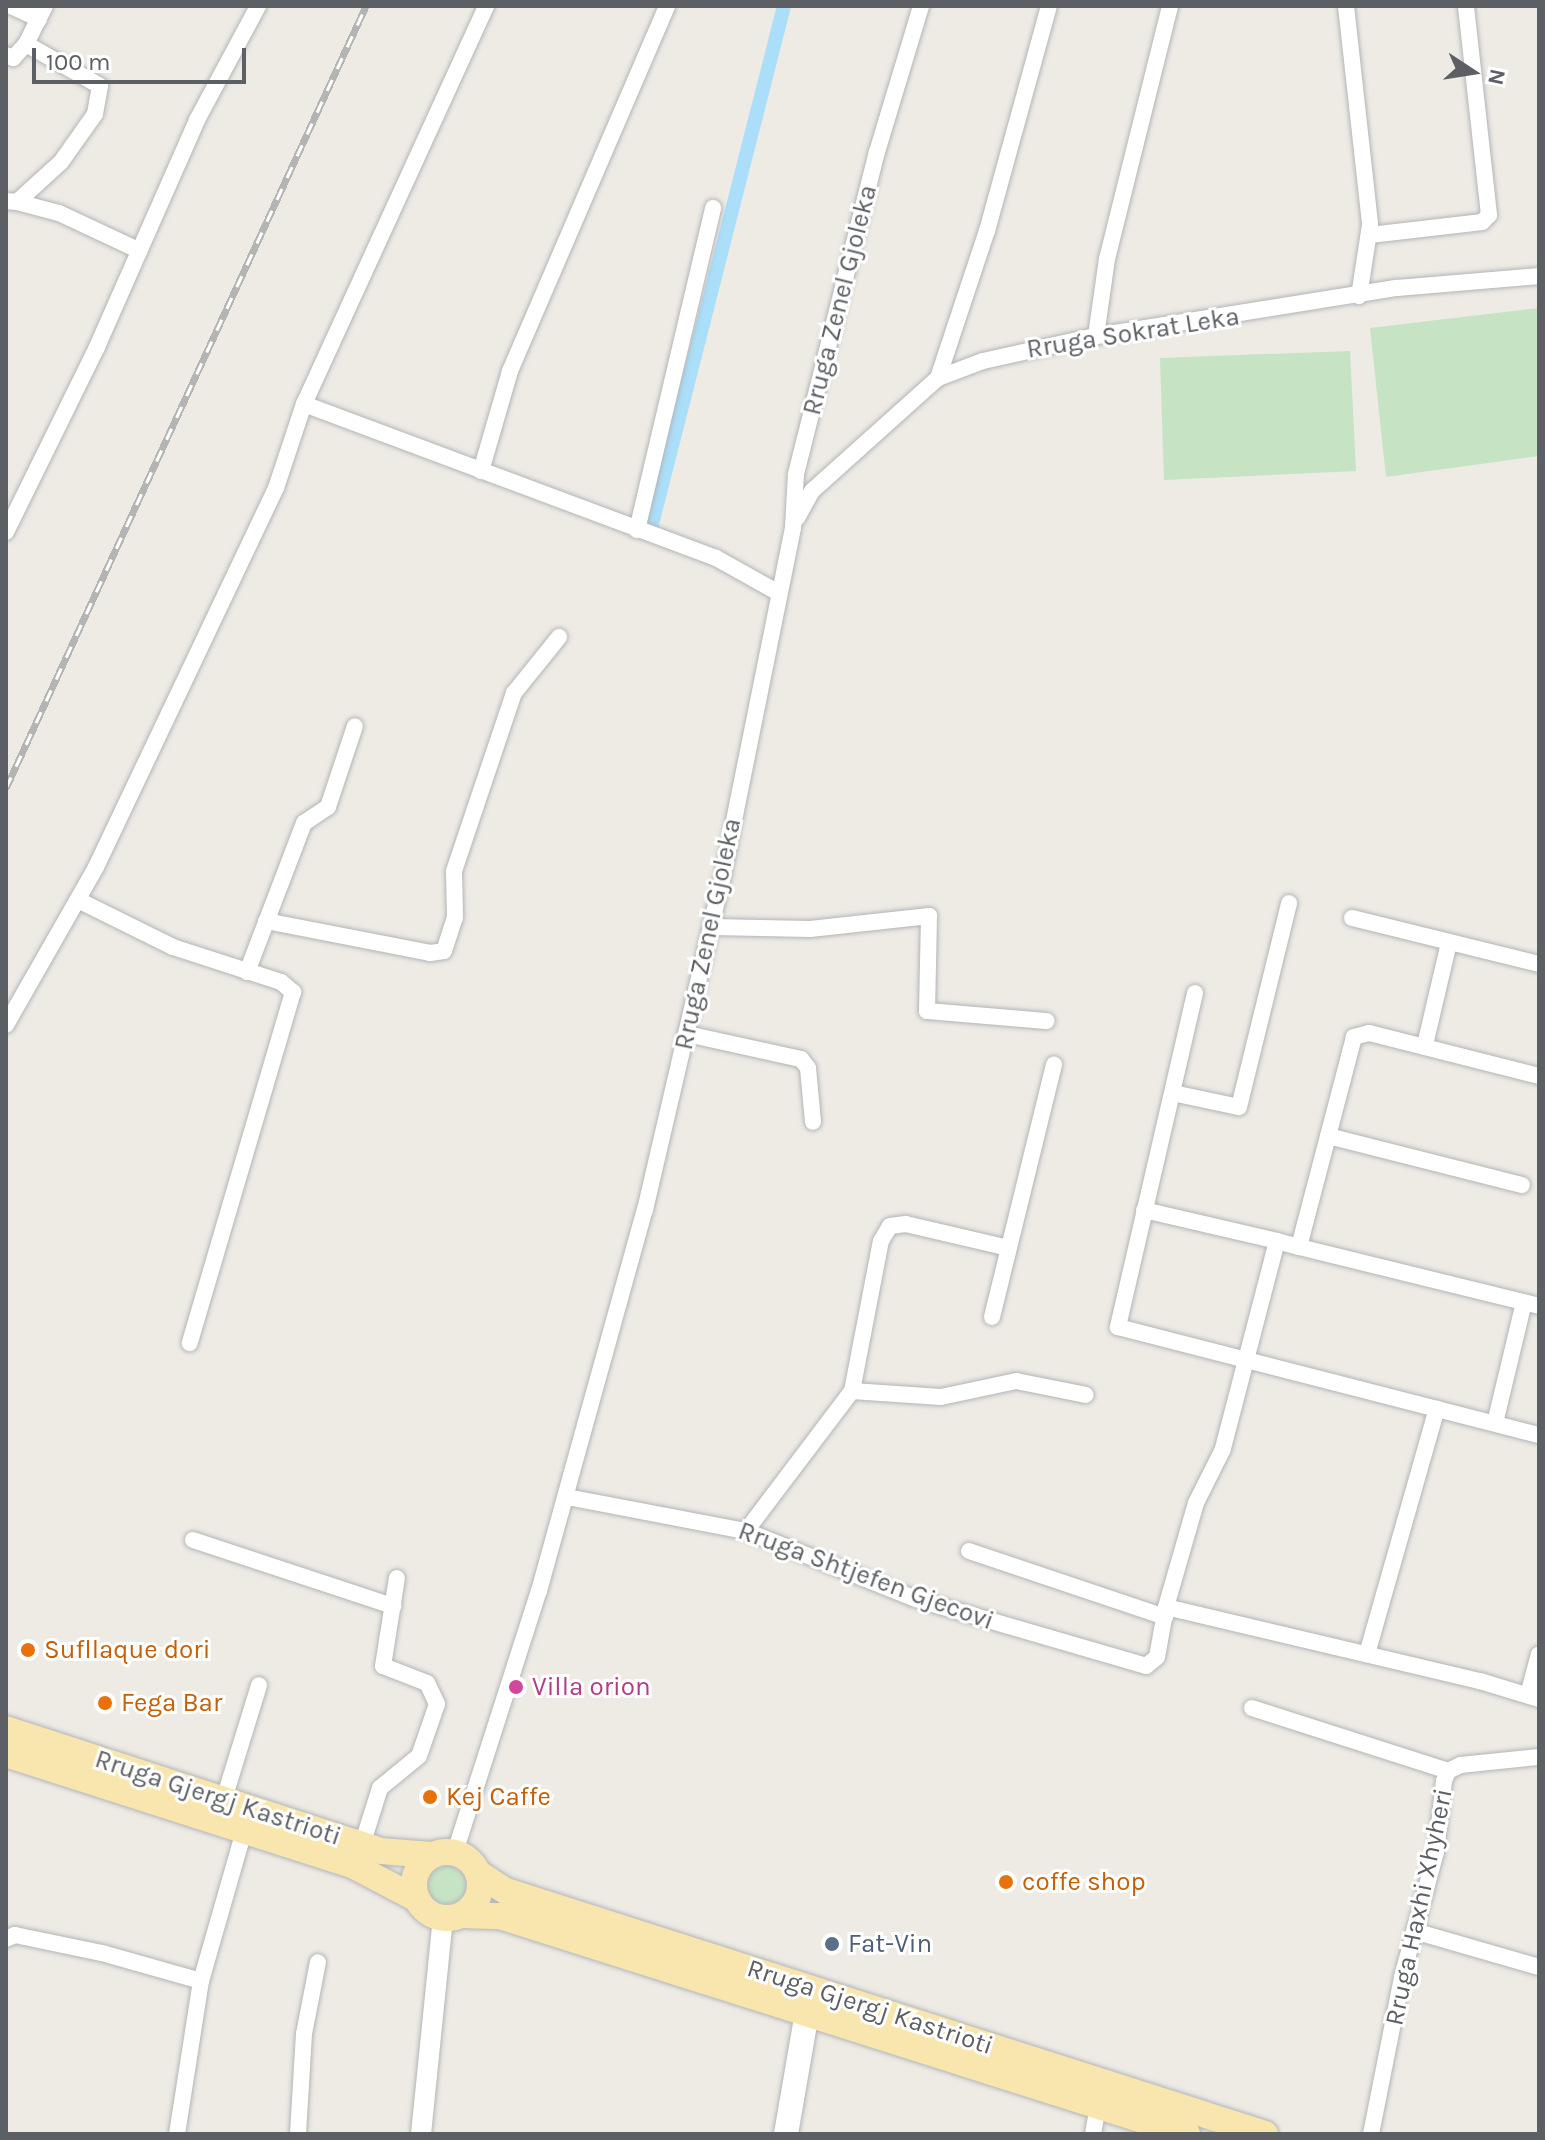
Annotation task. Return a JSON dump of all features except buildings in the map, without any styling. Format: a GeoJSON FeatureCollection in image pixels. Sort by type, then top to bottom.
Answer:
{"type":"FeatureCollection","features":[{"type":"Feature","properties":{"kind":"main road","name":"Rruga Gjergj Kastrioti"},"geometry":{"type":"LineString","coordinates":[[6,1729],[362,1845],[397,1855],[443,1854]]}},
{"type":"Feature","properties":{"kind":"main road","name":"Rruga Gjergj Kastrioti"},"geometry":{"type":"LineString","coordinates":[[6,1754],[373,1873],[417,1899]]}},
{"type":"Feature","properties":{"kind":"main road"},"geometry":{"type":"LineString","coordinates":[[443,1854],[478,1873],[476,1902],[452,1917],[417,1899],[416,1874],[443,1854]]}},
{"type":"Feature","properties":{"kind":"main road","name":"Rruga Gjergj Kastrioti"},"geometry":{"type":"LineString","coordinates":[[478,1873],[506,1891],[1265,2134]]}},
{"type":"Feature","properties":{"kind":"main road","name":"Rruga Gjergj Kastrioti"},"geometry":{"type":"LineString","coordinates":[[452,1917],[500,1916],[1187,2134]]}},
{"type":"Feature","properties":{"kind":"main road"},"geometry":{"type":"LineString","coordinates":[[786,2134],[807,2012]]}},
{"type":"Feature","properties":{"kind":"street"},"geometry":{"type":"LineString","coordinates":[[8,60],[26,44],[42,12],[11,6]]}},
{"type":"Feature","properties":{"kind":"street"},"geometry":{"type":"LineString","coordinates":[[6,532],[140,251],[197,120],[258,6]]}},
{"type":"Feature","properties":{"kind":"street"},"geometry":{"type":"LineString","coordinates":[[6,1025],[78,900],[276,488],[304,404],[486,6]]}},
{"type":"Feature","properties":{"kind":"street"},"geometry":{"type":"LineString","coordinates":[[481,471],[510,371],[667,6]]}},
{"type":"Feature","properties":{"kind":"street","name":"Rruga Zenel Gjoleka"},"geometry":{"type":"LineString","coordinates":[[443,1854],[567,1497],[687,1034],[712,927],[793,527],[796,474],[877,152],[921,6]]}},
{"type":"Feature","properties":{"kind":"street"},"geometry":{"type":"LineString","coordinates":[[938,378],[987,231],[1049,6]]}},
{"type":"Feature","properties":{"kind":"street"},"geometry":{"type":"LineString","coordinates":[[1096,336],[1107,259],[1170,6]]}},
{"type":"Feature","properties":{"kind":"street"},"geometry":{"type":"LineString","coordinates":[[1346,6],[1370,235],[1359,296]]}},
{"type":"Feature","properties":{"kind":"street"},"geometry":{"type":"LineString","coordinates":[[1370,235],[1482,222],[1489,215],[1466,6]]}},
{"type":"Feature","properties":{"kind":"street"},"geometry":{"type":"LineString","coordinates":[[12,202],[74,146],[95,114],[100,86],[26,44]]}},
{"type":"Feature","properties":{"kind":"street"},"geometry":{"type":"LineString","coordinates":[[12,202],[59,213],[140,251]]}},
{"type":"Feature","properties":{"kind":"street"},"geometry":{"type":"LineString","coordinates":[[637,530],[713,208]]}},
{"type":"Feature","properties":{"kind":"street","name":"Rruga Sokrat Leka"},"geometry":{"type":"LineString","coordinates":[[793,527],[812,491],[938,378],[1009,354],[1096,336],[1359,296],[1539,276]]}},
{"type":"Feature","properties":{"kind":"street"},"geometry":{"type":"LineString","coordinates":[[304,404],[716,558],[779,593]]}},
{"type":"Feature","properties":{"kind":"street"},"geometry":{"type":"LineString","coordinates":[[266,921],[430,953],[444,951],[455,918],[454,871],[514,693],[559,637]]}},
{"type":"Feature","properties":{"kind":"street"},"geometry":{"type":"LineString","coordinates":[[247,972],[304,823],[328,807],[355,726]]}},
{"type":"Feature","properties":{"kind":"street"},"geometry":{"type":"LineString","coordinates":[[78,900],[183,951],[289,985],[293,992],[190,1343]]}},
{"type":"Feature","properties":{"kind":"street"},"geometry":{"type":"LineString","coordinates":[[1173,1093],[1239,1107],[1289,903]]}},
{"type":"Feature","properties":{"kind":"street"},"geometry":{"type":"LineString","coordinates":[[712,927],[810,929],[929,916],[927,1011],[1047,1021]]}},
{"type":"Feature","properties":{"kind":"street"},"geometry":{"type":"LineString","coordinates":[[1352,918],[1539,964]]}},
{"type":"Feature","properties":{"kind":"street"},"geometry":{"type":"LineString","coordinates":[[1425,1045],[1449,943]]}},
{"type":"Feature","properties":{"kind":"street"},"geometry":{"type":"LineString","coordinates":[[1195,993],[1118,1327],[1249,1358],[1539,1435]]}},
{"type":"Feature","properties":{"kind":"street"},"geometry":{"type":"LineString","coordinates":[[1299,1247],[1354,1037],[1369,1033],[1539,1076]]}},
{"type":"Feature","properties":{"kind":"street"},"geometry":{"type":"LineString","coordinates":[[687,1034],[801,1059],[808,1068],[813,1122]]}},
{"type":"Feature","properties":{"kind":"street"},"geometry":{"type":"LineString","coordinates":[[992,1317],[1054,1064]]}},
{"type":"Feature","properties":{"kind":"street"},"geometry":{"type":"LineString","coordinates":[[1328,1136],[1522,1185]]}},
{"type":"Feature","properties":{"kind":"street"},"geometry":{"type":"LineString","coordinates":[[1144,1210],[1532,1304],[1495,1423]]}},
{"type":"Feature","properties":{"kind":"street"},"geometry":{"type":"LineString","coordinates":[[746,1531],[852,1391],[881,1241],[890,1226],[906,1224],[1008,1248]]}},
{"type":"Feature","properties":{"kind":"street"},"geometry":{"type":"LineString","coordinates":[[1165,1612],[1192,1514],[1223,1449],[1277,1241]]}},
{"type":"Feature","properties":{"kind":"street"},"geometry":{"type":"LineString","coordinates":[[852,1391],[941,1397],[1016,1381],[1086,1395]]}},
{"type":"Feature","properties":{"kind":"street"},"geometry":{"type":"LineString","coordinates":[[1367,1654],[1437,1409]]}},
{"type":"Feature","properties":{"kind":"street","name":"Rruga Shtjefen Gjecovi"},"geometry":{"type":"LineString","coordinates":[[567,1497],[746,1531],[916,1599],[1146,1666],[1157,1657],[1165,1612]]}},
{"type":"Feature","properties":{"kind":"street"},"geometry":{"type":"LineString","coordinates":[[193,1540],[393,1606]]}},
{"type":"Feature","properties":{"kind":"street"},"geometry":{"type":"LineString","coordinates":[[969,1551],[1165,1612],[1367,1654],[1533,1697],[1539,1654]]}},
{"type":"Feature","properties":{"kind":"street"},"geometry":{"type":"LineString","coordinates":[[362,1845],[380,1788],[419,1756],[437,1704],[427,1683],[383,1666],[397,1578]]}},
{"type":"Feature","properties":{"kind":"street"},"geometry":{"type":"LineString","coordinates":[[224,1799],[259,1685]]}},
{"type":"Feature","properties":{"kind":"street"},"geometry":{"type":"LineString","coordinates":[[1252,1708],[1448,1771]]}},
{"type":"Feature","properties":{"kind":"street","name":"Rruga Haxhi Xhyheri"},"geometry":{"type":"LineString","coordinates":[[1371,2134],[1414,1931],[1436,1852],[1448,1771],[1507,1757],[1539,1757]]}},
{"type":"Feature","properties":{"kind":"street"},"geometry":{"type":"LineString","coordinates":[[177,2134],[201,1981],[244,1831]]}},
{"type":"Feature","properties":{"kind":"street"},"geometry":{"type":"LineString","coordinates":[[421,2134],[452,1917]]}},
{"type":"Feature","properties":{"kind":"street"},"geometry":{"type":"LineString","coordinates":[[1414,1931],[1539,1967]]}},
{"type":"Feature","properties":{"kind":"street"},"geometry":{"type":"LineString","coordinates":[[6,1939],[15,1935],[102,1953],[201,1981]]}},
{"type":"Feature","properties":{"kind":"street"},"geometry":{"type":"LineString","coordinates":[[298,2134],[304,2034],[318,1962]]}},
{"type":"Feature","properties":{"kind":"street"},"geometry":{"type":"LineString","coordinates":[[1093,2134],[1098,2106]]}},
{"type":"Feature","properties":{"kind":"green space"},"geometry":{"type":"Polygon","coordinates":[[[1539,308],[1539,456],[1386,477],[1370,328],[1539,308]]]}},
{"type":"Feature","properties":{"kind":"green space"},"geometry":{"type":"Polygon","coordinates":[[[1350,351],[1356,471],[1164,480],[1160,358],[1350,351]]]}},
{"type":"Feature","properties":{"kind":"green space"},"geometry":{"type":"Polygon","coordinates":[[[447,1866],[460,1872],[466,1885],[460,1898],[447,1904],[434,1898],[428,1885],[434,1872],[447,1866]]]}},
{"type":"Feature","properties":{"kind":"waterway"},"geometry":{"type":"LineString","coordinates":[[652,524],[784,6]]}},
{"type":"Feature","properties":{"kind":"railway"},"geometry":{"type":"LineString","coordinates":[[6,788],[366,6]]}},
{"type":"Feature","properties":{"kind":"place","name":"Sufllaque dori"},"geometry":{"type":"Point","coordinates":[28,1650]}},
{"type":"Feature","properties":{"kind":"place","name":"Villa orion"},"geometry":{"type":"Point","coordinates":[516,1687]}},
{"type":"Feature","properties":{"kind":"place","name":"Fega Bar"},"geometry":{"type":"Point","coordinates":[105,1703]}},
{"type":"Feature","properties":{"kind":"place","name":"Kej Caffe"},"geometry":{"type":"Point","coordinates":[430,1797]}},
{"type":"Feature","properties":{"kind":"place","name":"coffe shop"},"geometry":{"type":"Point","coordinates":[1006,1882]}},
{"type":"Feature","properties":{"kind":"place","name":"Fat-Vin"},"geometry":{"type":"Point","coordinates":[832,1944]}}]}
